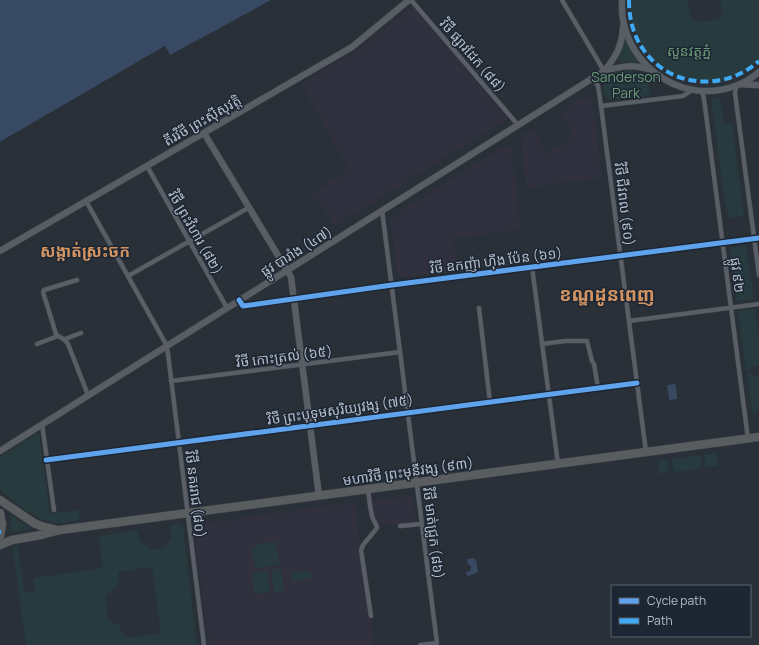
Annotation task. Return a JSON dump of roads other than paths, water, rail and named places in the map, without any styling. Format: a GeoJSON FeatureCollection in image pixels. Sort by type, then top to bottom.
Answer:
{"type":"FeatureCollection","features":[{"type":"Feature","properties":{"kind":"highway","name":"មហាវិថី ព្រះមុនីវង្ស (៩៣)"},"geometry":{"type":"LineString","coordinates":[[0,545],[12,540],[60,530],[759,437]]}},
{"type":"Feature","properties":{"kind":"highway","name":"មហាវិថី ព្រះមុនីវង្ស (៩៣)"},"geometry":{"type":"LineString","coordinates":[[0,500],[34,523],[60,530]]}},
{"type":"Feature","properties":{"kind":"highway"},"geometry":{"type":"LineString","coordinates":[[0,513],[2,525],[0,536]]}},
{"type":"Feature","properties":{"kind":"main road","name":"តីរវិថី ព្រះស៊ីសុវត្តិ"},"geometry":{"type":"LineString","coordinates":[[0,251],[352,47],[410,0]]}},
{"type":"Feature","properties":{"kind":"main road"},"geometry":{"type":"LineString","coordinates":[[622,0],[623,20],[633,48],[641,60],[651,70],[675,85],[693,90],[719,90],[738,85],[752,78],[759,72]]}},
{"type":"Feature","properties":{"kind":"main road","name":"ផ្លូវ បារាំង (៤៧)"},"geometry":{"type":"LineString","coordinates":[[0,451],[594,78],[604,71],[613,60],[619,48],[623,20]]}},
{"type":"Feature","properties":{"kind":"main road","name":"ផ្លូវ បារាំង (៤៧)"},"geometry":{"type":"LineString","coordinates":[[604,71],[622,66],[634,66],[651,70]]}},
{"type":"Feature","properties":{"kind":"main road"},"geometry":{"type":"LineString","coordinates":[[738,85],[759,85]]}},
{"type":"Feature","properties":{"kind":"main road"},"geometry":{"type":"LineString","coordinates":[[204,132],[292,277],[319,496]]}},
{"type":"Feature","properties":{"kind":"main road","name":"វិថី ឧកញ៉ា ហ៊ីង ប៉ែន (៦១)"},"geometry":{"type":"LineString","coordinates":[[239,300],[243,306],[392,285],[757,238]]}},
{"type":"Feature","properties":{"kind":"street","name":"វិថី ផ្សារដែក (៨៨)"},"geometry":{"type":"LineString","coordinates":[[410,0],[518,125]]}},
{"type":"Feature","properties":{"kind":"street"},"geometry":{"type":"LineString","coordinates":[[562,0],[604,71]]}},
{"type":"Feature","properties":{"kind":"street","name":"វិថី ជីវពល (៩០)"},"geometry":{"type":"LineString","coordinates":[[594,78],[598,86],[601,106],[646,452]]}},
{"type":"Feature","properties":{"kind":"street"},"geometry":{"type":"LineString","coordinates":[[738,85],[735,93],[757,238],[759,275]]}},
{"type":"Feature","properties":{"kind":"street"},"geometry":{"type":"LineString","coordinates":[[601,106],[683,96],[693,90]]}},
{"type":"Feature","properties":{"kind":"street","name":"ផ្លូវ ៩២"},"geometry":{"type":"LineString","coordinates":[[702,91],[748,439]]}},
{"type":"Feature","properties":{"kind":"street","name":"វិថី ព្រះវិហារ (៨២)"},"geometry":{"type":"LineString","coordinates":[[146,166],[227,308]]}},
{"type":"Feature","properties":{"kind":"street"},"geometry":{"type":"LineString","coordinates":[[86,201],[166,346]]}},
{"type":"Feature","properties":{"kind":"street"},"geometry":{"type":"LineString","coordinates":[[128,276],[250,207]]}},
{"type":"Feature","properties":{"kind":"street","name":"វិថី មាត់ជ្រូក (៨៦)"},"geometry":{"type":"LineString","coordinates":[[382,210],[437,643],[420,645]]}},
{"type":"Feature","properties":{"kind":"street"},"geometry":{"type":"LineString","coordinates":[[532,267],[558,464]]}},
{"type":"Feature","properties":{"kind":"street"},"geometry":{"type":"LineString","coordinates":[[58,336],[43,291],[78,280]]}},
{"type":"Feature","properties":{"kind":"street"},"geometry":{"type":"LineString","coordinates":[[629,321],[759,304]]}},
{"type":"Feature","properties":{"kind":"street"},"geometry":{"type":"LineString","coordinates":[[479,308],[490,402]]}},
{"type":"Feature","properties":{"kind":"street"},"geometry":{"type":"LineString","coordinates":[[65,339],[81,334]]}},
{"type":"Feature","properties":{"kind":"street"},"geometry":{"type":"LineString","coordinates":[[37,344],[58,336],[65,339],[88,396]]}},
{"type":"Feature","properties":{"kind":"street"},"geometry":{"type":"LineString","coordinates":[[542,344],[587,341],[594,364],[598,388]]}},
{"type":"Feature","properties":{"kind":"street","name":"វិថី នគររាជ (៨០)"},"geometry":{"type":"LineString","coordinates":[[166,346],[204,645]]}},
{"type":"Feature","properties":{"kind":"street","name":"វិថី កោះត្រល់ (៦៥)"},"geometry":{"type":"LineString","coordinates":[[171,381],[400,352]]}},
{"type":"Feature","properties":{"kind":"street","name":"វិថី ព្រះបុទុមសុរិយ្យវង្ស (៧៥)"},"geometry":{"type":"LineString","coordinates":[[46,460],[637,383]]}},
{"type":"Feature","properties":{"kind":"street"},"geometry":{"type":"LineString","coordinates":[[42,424],[54,510]]}},
{"type":"Feature","properties":{"kind":"street"},"geometry":{"type":"LineString","coordinates":[[368,489],[371,511],[377,528],[363,545],[361,550],[371,616]]}},
{"type":"Feature","properties":{"kind":"street"},"geometry":{"type":"LineString","coordinates":[[400,526],[421,524]]}},
{"type":"Feature","properties":{"kind":"water"},"geometry":{"type":"Polygon","coordinates":[[[0,0],[271,0],[170,55],[165,46],[0,142],[0,0]]]}},
{"type":"Feature","properties":{"kind":"water"},"geometry":{"type":"Polygon","coordinates":[[[675,384],[677,398],[670,400],[667,386],[675,384]]]}},
{"type":"Feature","properties":{"kind":"water"},"geometry":{"type":"Polygon","coordinates":[[[473,558],[476,560],[478,572],[467,576],[466,572],[470,571],[471,566],[468,564],[467,559],[473,558]]]}},
{"type":"Feature","properties":{"kind":"district","name":"សង្កាត់ស្រះចក"},"geometry":{"type":"Point","coordinates":[85,251]}},
{"type":"Feature","properties":{"kind":"district","name":"ខណ្ឌដូនពេញ"},"geometry":{"type":"Point","coordinates":[607,294]}},
{"type":"Feature","properties":{"kind":"park label","name":"សួនវត្ដភ្នំ"},"geometry":{"type":"Point","coordinates":[689,50]}},
{"type":"Feature","properties":{"kind":"park label","name":"Sanderson Park"},"geometry":{"type":"Point","coordinates":[626,84]}}]}
